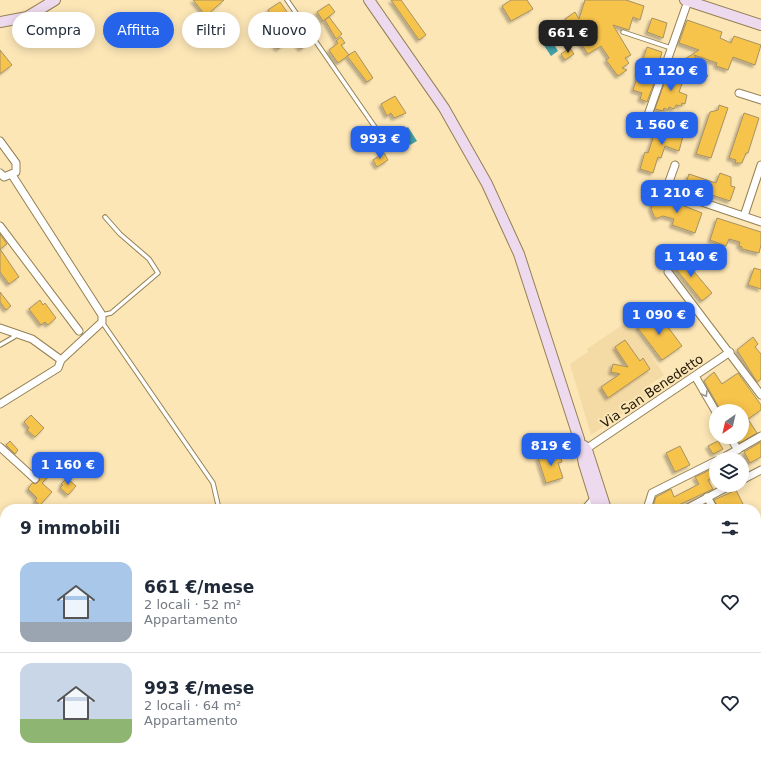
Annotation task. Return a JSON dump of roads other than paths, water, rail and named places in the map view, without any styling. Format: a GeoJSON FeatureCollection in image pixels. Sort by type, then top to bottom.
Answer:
{"type":"FeatureCollection","features":[{"type":"Feature","properties":{"kind":"street"},"geometry":{"type":"LineString","coordinates":[[0,22],[27,17],[55,0]]}},
{"type":"Feature","properties":{"kind":"street"},"geometry":{"type":"LineString","coordinates":[[369,0],[444,108],[487,184],[519,254],[579,439],[594,474],[596,504]]}},
{"type":"Feature","properties":{"kind":"street"},"geometry":{"type":"LineString","coordinates":[[648,115],[686,0],[761,25]]}},
{"type":"Feature","properties":{"kind":"street"},"geometry":{"type":"LineString","coordinates":[[739,93],[761,100]]}},
{"type":"Feature","properties":{"kind":"street"},"geometry":{"type":"LineString","coordinates":[[0,140],[16,163],[16,172],[12,175],[4,177],[0,173]]}},
{"type":"Feature","properties":{"kind":"street"},"geometry":{"type":"LineString","coordinates":[[675,165],[666,190],[761,222]]}},
{"type":"Feature","properties":{"kind":"street"},"geometry":{"type":"LineString","coordinates":[[744,216],[761,165]]}},
{"type":"Feature","properties":{"kind":"street"},"geometry":{"type":"LineString","coordinates":[[0,404],[58,368],[61,360],[102,319],[12,175]]}},
{"type":"Feature","properties":{"kind":"street"},"geometry":{"type":"LineString","coordinates":[[0,226],[79,331]]}},
{"type":"Feature","properties":{"kind":"street"},"geometry":{"type":"LineString","coordinates":[[668,272],[759,387],[761,395]]}},
{"type":"Feature","properties":{"kind":"street"},"geometry":{"type":"LineString","coordinates":[[0,328],[32,339],[61,360]]}},
{"type":"Feature","properties":{"kind":"street","name":"Via San Benedetto"},"geometry":{"type":"LineString","coordinates":[[584,451],[730,352]]}},
{"type":"Feature","properties":{"kind":"street"},"geometry":{"type":"LineString","coordinates":[[695,376],[711,404]]}},
{"type":"Feature","properties":{"kind":"street"},"geometry":{"type":"LineString","coordinates":[[734,452],[761,436]]}},
{"type":"Feature","properties":{"kind":"street"},"geometry":{"type":"LineString","coordinates":[[734,444],[738,450]]}},
{"type":"Feature","properties":{"kind":"street"},"geometry":{"type":"LineString","coordinates":[[0,447],[35,478]]}},
{"type":"Feature","properties":{"kind":"street"},"geometry":{"type":"LineString","coordinates":[[584,451],[595,504]]}},
{"type":"Feature","properties":{"kind":"street"},"geometry":{"type":"LineString","coordinates":[[649,504],[652,493],[709,464]]}},
{"type":"Feature","properties":{"kind":"street"},"geometry":{"type":"LineString","coordinates":[[749,476],[761,470]]}},
{"type":"Feature","properties":{"kind":"street"},"geometry":{"type":"LineString","coordinates":[[695,504],[717,492]]}},
{"type":"Feature","properties":{"kind":"street"},"geometry":{"type":"LineString","coordinates":[[707,497],[711,504]]}},
{"type":"Feature","properties":{"kind":"lane"},"geometry":{"type":"LineString","coordinates":[[285,0],[377,130]]}},
{"type":"Feature","properties":{"kind":"lane"},"geometry":{"type":"LineString","coordinates":[[623,32],[671,48]]}},
{"type":"Feature","properties":{"kind":"lane"},"geometry":{"type":"LineString","coordinates":[[105,217],[120,234],[149,259],[158,273],[102,319],[212,483],[218,504]]}},
{"type":"Feature","properties":{"kind":"lane"},"geometry":{"type":"LineString","coordinates":[[0,345],[14,337],[16,334]]}},
{"type":"Feature","properties":{"kind":"water"},"geometry":{"type":"Polygon","coordinates":[[[549,36],[558,51],[551,56],[541,41],[549,36]]]}},
{"type":"Feature","properties":{"kind":"water"},"geometry":{"type":"Polygon","coordinates":[[[408,127],[417,141],[410,145],[401,131],[408,127]]]}}]}
